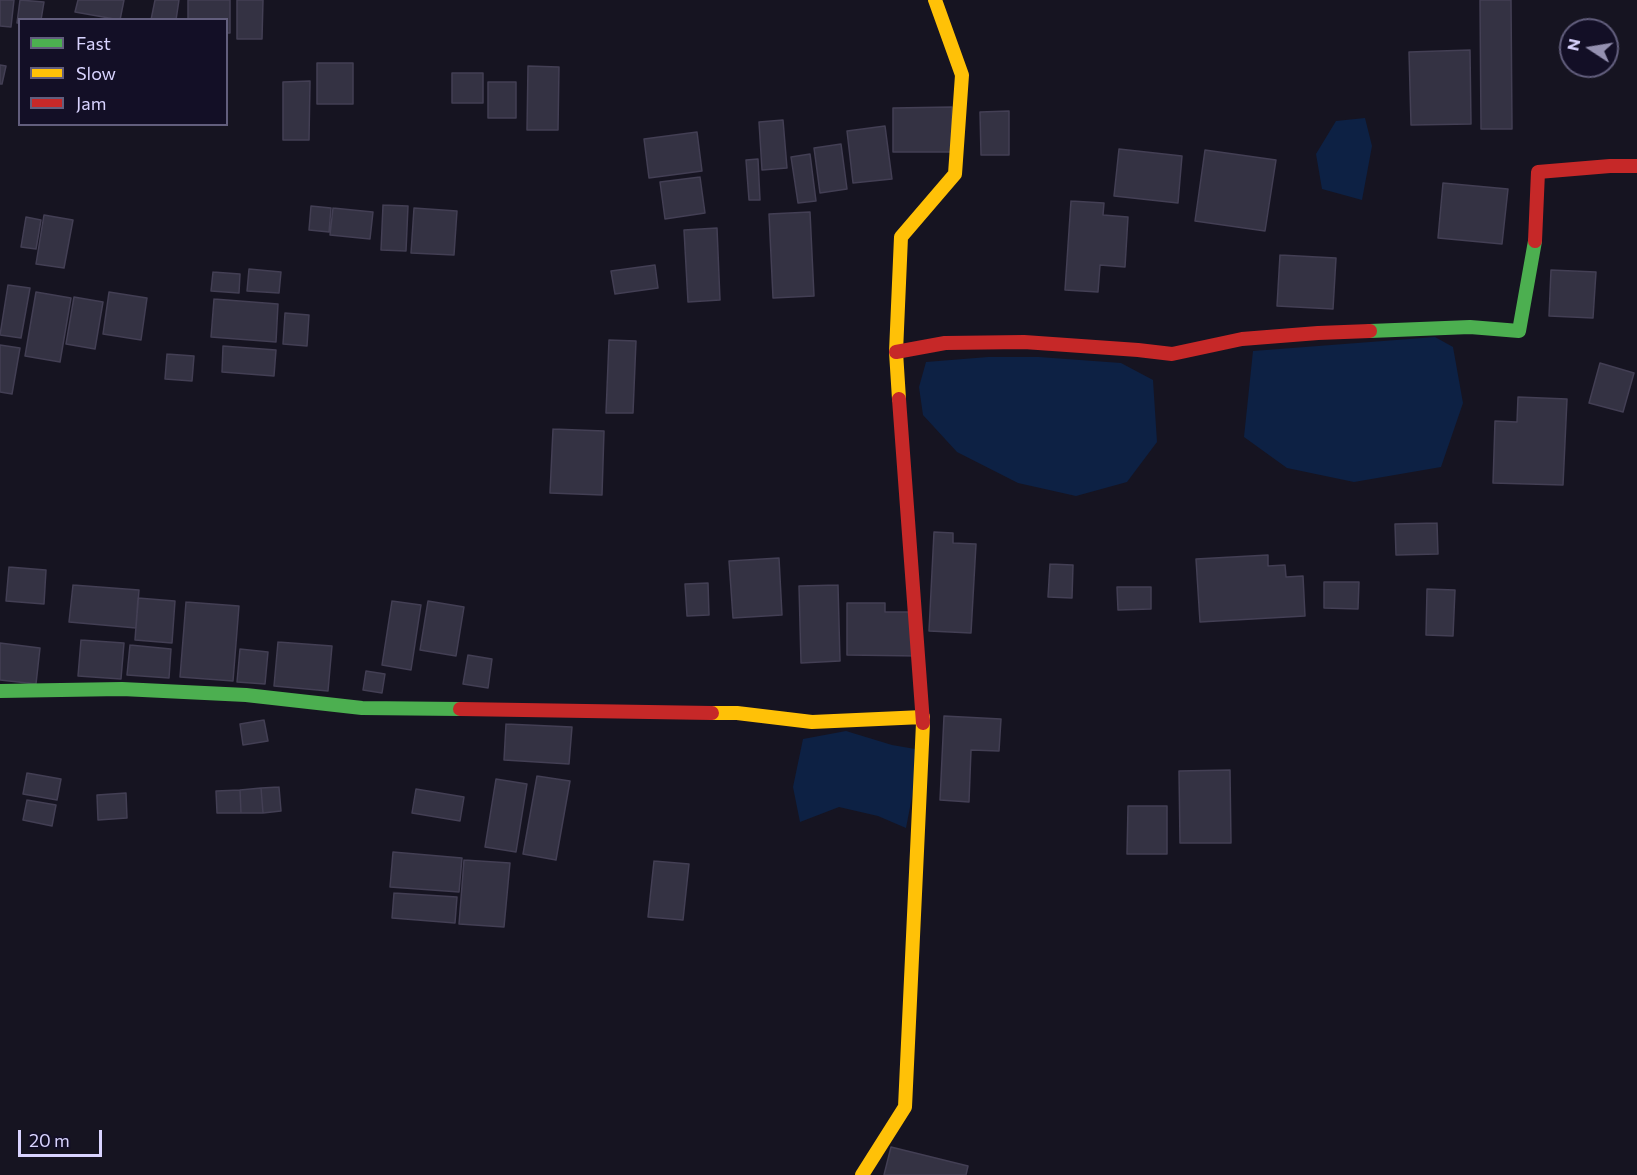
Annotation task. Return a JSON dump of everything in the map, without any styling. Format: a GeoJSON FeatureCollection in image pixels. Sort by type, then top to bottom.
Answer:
{"type":"FeatureCollection","features":[{"type":"Feature","properties":{"kind":"street"},"geometry":{"type":"LineString","coordinates":[[862,1175],[905,1107],[923,717],[896,352],[901,237],[955,174],[962,75],[935,0]]}},
{"type":"Feature","properties":{"kind":"street"},"geometry":{"type":"LineString","coordinates":[[896,352],[945,343],[1024,342],[1172,354],[1242,339],[1318,333],[1470,327],[1519,332],[1535,248],[1538,172],[1637,166]]}},
{"type":"Feature","properties":{"kind":"street"},"geometry":{"type":"LineString","coordinates":[[0,691],[122,689],[246,695],[362,708],[737,713],[812,722],[923,717]]}},
{"type":"Feature","properties":{"kind":"water"},"geometry":{"type":"Polygon","coordinates":[[[1365,118],[1372,146],[1362,200],[1322,189],[1316,154],[1336,121],[1365,118]]]}},
{"type":"Feature","properties":{"kind":"water"},"geometry":{"type":"Polygon","coordinates":[[[1435,337],[1453,347],[1463,403],[1441,467],[1354,482],[1287,468],[1244,437],[1253,351],[1435,337]]]}},
{"type":"Feature","properties":{"kind":"water"},"geometry":{"type":"Polygon","coordinates":[[[988,357],[1039,357],[1121,363],[1153,380],[1157,442],[1127,482],[1076,496],[1018,483],[957,452],[923,415],[919,387],[926,362],[988,357]]]}},
{"type":"Feature","properties":{"kind":"water"},"geometry":{"type":"Polygon","coordinates":[[[846,731],[892,745],[921,750],[906,828],[878,816],[839,807],[800,822],[793,787],[803,739],[846,731]]]}},
{"type":"Feature","properties":{"kind":"building"},"geometry":{"type":"Polygon","coordinates":[[[0,0],[14,0],[11,27],[0,26],[0,0]]]}},
{"type":"Feature","properties":{"kind":"building"},"geometry":{"type":"Polygon","coordinates":[[[20,0],[44,2],[41,18],[18,18],[17,23],[20,0]]]}},
{"type":"Feature","properties":{"kind":"building"},"geometry":{"type":"Polygon","coordinates":[[[78,0],[124,0],[120,18],[75,12],[78,0]]]}},
{"type":"Feature","properties":{"kind":"building"},"geometry":{"type":"Polygon","coordinates":[[[155,0],[179,0],[176,18],[151,18],[155,0]]]}},
{"type":"Feature","properties":{"kind":"building"},"geometry":{"type":"Polygon","coordinates":[[[188,0],[230,0],[230,33],[228,33],[228,18],[188,18],[188,0]]]}},
{"type":"Feature","properties":{"kind":"building"},"geometry":{"type":"Polygon","coordinates":[[[237,0],[263,0],[262,39],[237,39],[237,0]]]}},
{"type":"Feature","properties":{"kind":"building"},"geometry":{"type":"Polygon","coordinates":[[[1480,0],[1511,0],[1512,129],[1481,129],[1480,0]]]}},
{"type":"Feature","properties":{"kind":"building"},"geometry":{"type":"Polygon","coordinates":[[[1470,50],[1471,124],[1411,125],[1409,52],[1470,50]]]}},
{"type":"Feature","properties":{"kind":"building"},"geometry":{"type":"Polygon","coordinates":[[[317,63],[353,63],[353,104],[317,104],[317,63]]]}},
{"type":"Feature","properties":{"kind":"building"},"geometry":{"type":"Polygon","coordinates":[[[0,65],[6,66],[2,84],[0,84],[0,65]]]}},
{"type":"Feature","properties":{"kind":"building"},"geometry":{"type":"Polygon","coordinates":[[[528,66],[559,67],[558,130],[527,130],[528,66]]]}},
{"type":"Feature","properties":{"kind":"building"},"geometry":{"type":"Polygon","coordinates":[[[452,73],[483,73],[483,103],[452,103],[452,73]]]}},
{"type":"Feature","properties":{"kind":"building"},"geometry":{"type":"Polygon","coordinates":[[[310,81],[309,140],[283,140],[283,82],[310,81]]]}},
{"type":"Feature","properties":{"kind":"building"},"geometry":{"type":"Polygon","coordinates":[[[488,82],[516,82],[516,118],[488,118],[488,82]]]}},
{"type":"Feature","properties":{"kind":"building"},"geometry":{"type":"Polygon","coordinates":[[[952,107],[952,152],[893,152],[893,108],[952,107]]]}},
{"type":"Feature","properties":{"kind":"building"},"geometry":{"type":"Polygon","coordinates":[[[1009,111],[1009,155],[981,155],[980,112],[1009,111]]]}},
{"type":"Feature","properties":{"kind":"building"},"geometry":{"type":"Polygon","coordinates":[[[783,120],[787,168],[762,170],[759,122],[783,120]]]}},
{"type":"Feature","properties":{"kind":"building"},"geometry":{"type":"Polygon","coordinates":[[[885,126],[892,179],[853,183],[847,131],[885,126]]]}},
{"type":"Feature","properties":{"kind":"building"},"geometry":{"type":"Polygon","coordinates":[[[697,132],[702,171],[649,178],[644,139],[697,132]]]}},
{"type":"Feature","properties":{"kind":"building"},"geometry":{"type":"Polygon","coordinates":[[[841,144],[847,189],[820,193],[814,148],[841,144]]]}},
{"type":"Feature","properties":{"kind":"building"},"geometry":{"type":"Polygon","coordinates":[[[1119,149],[1182,156],[1178,203],[1114,196],[1119,149]]]}},
{"type":"Feature","properties":{"kind":"building"},"geometry":{"type":"Polygon","coordinates":[[[1205,150],[1276,160],[1265,231],[1195,221],[1205,150]]]}},
{"type":"Feature","properties":{"kind":"building"},"geometry":{"type":"Polygon","coordinates":[[[810,154],[816,201],[798,203],[791,157],[810,154]]]}},
{"type":"Feature","properties":{"kind":"building"},"geometry":{"type":"Polygon","coordinates":[[[758,159],[760,200],[749,200],[746,160],[758,159]]]}},
{"type":"Feature","properties":{"kind":"building"},"geometry":{"type":"Polygon","coordinates":[[[700,177],[705,213],[665,219],[660,182],[700,177]]]}},
{"type":"Feature","properties":{"kind":"building"},"geometry":{"type":"Polygon","coordinates":[[[1443,183],[1508,189],[1502,244],[1438,238],[1443,183]]]}},
{"type":"Feature","properties":{"kind":"building"},"geometry":{"type":"Polygon","coordinates":[[[1071,201],[1104,203],[1103,215],[1128,217],[1125,267],[1100,265],[1098,292],[1065,290],[1071,201]]]}},
{"type":"Feature","properties":{"kind":"building"},"geometry":{"type":"Polygon","coordinates":[[[383,205],[408,206],[406,251],[381,250],[383,205]]]}},
{"type":"Feature","properties":{"kind":"building"},"geometry":{"type":"Polygon","coordinates":[[[311,206],[331,208],[329,232],[309,230],[311,206]]]}},
{"type":"Feature","properties":{"kind":"building"},"geometry":{"type":"Polygon","coordinates":[[[333,208],[373,212],[370,239],[330,235],[333,208]]]}},
{"type":"Feature","properties":{"kind":"building"},"geometry":{"type":"Polygon","coordinates":[[[414,208],[457,211],[454,255],[411,253],[414,208]]]}},
{"type":"Feature","properties":{"kind":"building"},"geometry":{"type":"Polygon","coordinates":[[[810,212],[814,296],[773,298],[769,214],[810,212]]]}},
{"type":"Feature","properties":{"kind":"building"},"geometry":{"type":"Polygon","coordinates":[[[44,215],[73,220],[64,268],[36,264],[44,215]]]}},
{"type":"Feature","properties":{"kind":"building"},"geometry":{"type":"Polygon","coordinates":[[[26,217],[41,220],[36,249],[21,247],[26,217]]]}},
{"type":"Feature","properties":{"kind":"building"},"geometry":{"type":"Polygon","coordinates":[[[717,228],[720,300],[688,302],[684,230],[717,228]]]}},
{"type":"Feature","properties":{"kind":"building"},"geometry":{"type":"Polygon","coordinates":[[[1280,255],[1336,258],[1333,309],[1277,306],[1280,255]]]}},
{"type":"Feature","properties":{"kind":"building"},"geometry":{"type":"Polygon","coordinates":[[[655,265],[658,288],[615,294],[611,271],[655,265]]]}},
{"type":"Feature","properties":{"kind":"building"},"geometry":{"type":"Polygon","coordinates":[[[249,269],[281,272],[279,293],[247,291],[249,269]]]}},
{"type":"Feature","properties":{"kind":"building"},"geometry":{"type":"Polygon","coordinates":[[[1551,270],[1596,272],[1593,318],[1549,316],[1551,270]]]}},
{"type":"Feature","properties":{"kind":"building"},"geometry":{"type":"Polygon","coordinates":[[[213,272],[240,274],[239,293],[211,291],[213,272]]]}},
{"type":"Feature","properties":{"kind":"building"},"geometry":{"type":"Polygon","coordinates":[[[8,285],[30,288],[21,338],[0,335],[8,285]]]}},
{"type":"Feature","properties":{"kind":"building"},"geometry":{"type":"Polygon","coordinates":[[[36,292],[71,298],[60,362],[25,356],[36,292]]]}},
{"type":"Feature","properties":{"kind":"building"},"geometry":{"type":"Polygon","coordinates":[[[109,292],[147,298],[141,340],[103,334],[109,292]]]}},
{"type":"Feature","properties":{"kind":"building"},"geometry":{"type":"Polygon","coordinates":[[[74,297],[103,302],[95,349],[66,344],[74,297]]]}},
{"type":"Feature","properties":{"kind":"building"},"geometry":{"type":"Polygon","coordinates":[[[214,299],[278,304],[276,342],[211,337],[214,299]]]}},
{"type":"Feature","properties":{"kind":"building"},"geometry":{"type":"Polygon","coordinates":[[[285,313],[309,315],[307,346],[283,344],[285,313]]]}},
{"type":"Feature","properties":{"kind":"building"},"geometry":{"type":"Polygon","coordinates":[[[609,340],[636,341],[633,413],[606,413],[609,340]]]}},
{"type":"Feature","properties":{"kind":"building"},"geometry":{"type":"Polygon","coordinates":[[[0,345],[20,348],[12,394],[0,392],[0,345]]]}},
{"type":"Feature","properties":{"kind":"building"},"geometry":{"type":"Polygon","coordinates":[[[223,346],[276,350],[274,376],[222,372],[223,346]]]}},
{"type":"Feature","properties":{"kind":"building"},"geometry":{"type":"Polygon","coordinates":[[[167,354],[194,356],[192,381],[165,379],[167,354]]]}},
{"type":"Feature","properties":{"kind":"building"},"geometry":{"type":"Polygon","coordinates":[[[1600,363],[1634,373],[1623,412],[1589,403],[1600,363]]]}},
{"type":"Feature","properties":{"kind":"building"},"geometry":{"type":"Polygon","coordinates":[[[1518,397],[1567,399],[1563,485],[1493,483],[1495,421],[1517,422],[1518,397]]]}},
{"type":"Feature","properties":{"kind":"building"},"geometry":{"type":"Polygon","coordinates":[[[553,429],[604,431],[602,495],[550,493],[553,429]]]}},
{"type":"Feature","properties":{"kind":"building"},"geometry":{"type":"Polygon","coordinates":[[[1437,523],[1438,554],[1396,555],[1395,524],[1437,523]]]}},
{"type":"Feature","properties":{"kind":"building"},"geometry":{"type":"Polygon","coordinates":[[[934,532],[953,533],[953,543],[976,544],[971,633],[929,631],[934,532]]]}},
{"type":"Feature","properties":{"kind":"building"},"geometry":{"type":"Polygon","coordinates":[[[1268,555],[1268,566],[1285,565],[1286,577],[1303,576],[1305,616],[1200,622],[1196,559],[1268,555]]]}},
{"type":"Feature","properties":{"kind":"building"},"geometry":{"type":"Polygon","coordinates":[[[779,558],[782,615],[733,618],[729,561],[779,558]]]}},
{"type":"Feature","properties":{"kind":"building"},"geometry":{"type":"Polygon","coordinates":[[[1050,564],[1073,565],[1072,598],[1048,597],[1050,564]]]}},
{"type":"Feature","properties":{"kind":"building"},"geometry":{"type":"Polygon","coordinates":[[[9,567],[46,570],[44,604],[6,601],[9,567]]]}},
{"type":"Feature","properties":{"kind":"building"},"geometry":{"type":"Polygon","coordinates":[[[1324,582],[1359,582],[1358,609],[1324,608],[1324,582]]]}},
{"type":"Feature","properties":{"kind":"building"},"geometry":{"type":"Polygon","coordinates":[[[708,583],[709,615],[687,616],[685,584],[708,583]]]}},
{"type":"Feature","properties":{"kind":"building"},"geometry":{"type":"Polygon","coordinates":[[[73,585],[139,590],[136,628],[69,622],[73,585]]]}},
{"type":"Feature","properties":{"kind":"building"},"geometry":{"type":"Polygon","coordinates":[[[838,585],[840,661],[801,663],[799,586],[838,585]]]}},
{"type":"Feature","properties":{"kind":"building"},"geometry":{"type":"Polygon","coordinates":[[[1117,587],[1151,587],[1151,609],[1118,610],[1117,587]]]}},
{"type":"Feature","properties":{"kind":"building"},"geometry":{"type":"Polygon","coordinates":[[[1427,589],[1455,590],[1453,636],[1426,635],[1427,589]]]}},
{"type":"Feature","properties":{"kind":"building"},"geometry":{"type":"Polygon","coordinates":[[[138,598],[175,601],[172,643],[135,640],[138,598]]]}},
{"type":"Feature","properties":{"kind":"building"},"geometry":{"type":"Polygon","coordinates":[[[392,601],[421,605],[411,670],[382,665],[392,601]]]}},
{"type":"Feature","properties":{"kind":"building"},"geometry":{"type":"Polygon","coordinates":[[[428,601],[464,607],[456,656],[420,650],[428,601]]]}},
{"type":"Feature","properties":{"kind":"building"},"geometry":{"type":"Polygon","coordinates":[[[186,602],[239,606],[233,681],[180,677],[186,602]]]}},
{"type":"Feature","properties":{"kind":"building"},"geometry":{"type":"Polygon","coordinates":[[[847,603],[885,603],[885,612],[916,612],[919,656],[847,655],[847,603]]]}},
{"type":"Feature","properties":{"kind":"building"},"geometry":{"type":"Polygon","coordinates":[[[81,640],[124,643],[121,679],[78,676],[81,640]]]}},
{"type":"Feature","properties":{"kind":"building"},"geometry":{"type":"Polygon","coordinates":[[[278,642],[332,646],[328,691],[274,686],[278,642]]]}},
{"type":"Feature","properties":{"kind":"building"},"geometry":{"type":"Polygon","coordinates":[[[0,643],[40,648],[36,684],[0,680],[0,643]]]}},
{"type":"Feature","properties":{"kind":"building"},"geometry":{"type":"Polygon","coordinates":[[[130,645],[171,649],[169,678],[127,675],[130,645]]]}},
{"type":"Feature","properties":{"kind":"building"},"geometry":{"type":"Polygon","coordinates":[[[240,649],[268,652],[265,684],[237,682],[240,649]]]}},
{"type":"Feature","properties":{"kind":"building"},"geometry":{"type":"Polygon","coordinates":[[[468,655],[492,659],[488,688],[463,684],[468,655]]]}},
{"type":"Feature","properties":{"kind":"building"},"geometry":{"type":"Polygon","coordinates":[[[366,671],[385,674],[382,693],[363,690],[366,671]]]}},
{"type":"Feature","properties":{"kind":"building"},"geometry":{"type":"Polygon","coordinates":[[[944,716],[1001,719],[999,751],[971,750],[969,802],[940,800],[944,716]]]}},
{"type":"Feature","properties":{"kind":"building"},"geometry":{"type":"Polygon","coordinates":[[[264,720],[268,741],[243,745],[240,724],[264,720]]]}},
{"type":"Feature","properties":{"kind":"building"},"geometry":{"type":"Polygon","coordinates":[[[506,724],[572,727],[569,764],[504,760],[506,724]]]}},
{"type":"Feature","properties":{"kind":"building"},"geometry":{"type":"Polygon","coordinates":[[[1230,770],[1231,843],[1180,843],[1179,771],[1230,770]]]}},
{"type":"Feature","properties":{"kind":"building"},"geometry":{"type":"Polygon","coordinates":[[[27,773],[61,779],[57,800],[23,794],[27,773]]]}},
{"type":"Feature","properties":{"kind":"building"},"geometry":{"type":"Polygon","coordinates":[[[537,776],[570,781],[556,860],[523,854],[537,776]]]}},
{"type":"Feature","properties":{"kind":"building"},"geometry":{"type":"Polygon","coordinates":[[[496,779],[527,784],[516,852],[485,847],[496,779]]]}},
{"type":"Feature","properties":{"kind":"building"},"geometry":{"type":"Polygon","coordinates":[[[279,787],[281,811],[263,813],[261,788],[279,787]]]}},
{"type":"Feature","properties":{"kind":"building"},"geometry":{"type":"Polygon","coordinates":[[[261,788],[263,813],[241,813],[240,790],[261,788]]]}},
{"type":"Feature","properties":{"kind":"building"},"geometry":{"type":"Polygon","coordinates":[[[416,789],[464,797],[460,821],[412,813],[416,789]]]}},
{"type":"Feature","properties":{"kind":"building"},"geometry":{"type":"Polygon","coordinates":[[[240,790],[241,813],[217,813],[216,791],[240,790]]]}},
{"type":"Feature","properties":{"kind":"building"},"geometry":{"type":"Polygon","coordinates":[[[126,793],[127,818],[98,820],[97,795],[126,793]]]}},
{"type":"Feature","properties":{"kind":"building"},"geometry":{"type":"Polygon","coordinates":[[[27,800],[56,805],[52,826],[23,820],[27,800]]]}},
{"type":"Feature","properties":{"kind":"building"},"geometry":{"type":"Polygon","coordinates":[[[1128,806],[1167,806],[1167,854],[1127,854],[1128,806]]]}},
{"type":"Feature","properties":{"kind":"building"},"geometry":{"type":"Polygon","coordinates":[[[393,852],[462,858],[459,892],[390,887],[393,852]]]}},
{"type":"Feature","properties":{"kind":"building"},"geometry":{"type":"Polygon","coordinates":[[[464,860],[510,863],[504,927],[459,924],[464,860]]]}},
{"type":"Feature","properties":{"kind":"building"},"geometry":{"type":"Polygon","coordinates":[[[654,861],[689,864],[683,920],[648,917],[654,861]]]}},
{"type":"Feature","properties":{"kind":"building"},"geometry":{"type":"Polygon","coordinates":[[[394,893],[457,897],[455,923],[392,918],[394,893]]]}},
{"type":"Feature","properties":{"kind":"building"},"geometry":{"type":"Polygon","coordinates":[[[891,1147],[968,1166],[966,1175],[884,1175],[891,1147]]]}},
{"type":"Feature","properties":{"kind":"traffic: fast"},"geometry":{"type":"LineString","coordinates":[[1370,331],[1470,327],[1519,331],[1535,241]]}},
{"type":"Feature","properties":{"kind":"traffic: fast"},"geometry":{"type":"LineString","coordinates":[[0,691],[122,689],[246,695],[362,708],[460,709]]}},
{"type":"Feature","properties":{"kind":"traffic: slow"},"geometry":{"type":"LineString","coordinates":[[899,399],[896,352],[901,237],[955,174],[962,75],[935,0]]}},
{"type":"Feature","properties":{"kind":"traffic: slow"},"geometry":{"type":"LineString","coordinates":[[712,713],[737,713],[812,722],[923,717]]}},
{"type":"Feature","properties":{"kind":"traffic: slow"},"geometry":{"type":"LineString","coordinates":[[862,1175],[905,1107],[923,723]]}},
{"type":"Feature","properties":{"kind":"traffic: jam"},"geometry":{"type":"LineString","coordinates":[[1535,241],[1538,172],[1637,166]]}},
{"type":"Feature","properties":{"kind":"traffic: jam"},"geometry":{"type":"LineString","coordinates":[[896,352],[945,343],[1024,342],[1172,354],[1242,339],[1370,331]]}},
{"type":"Feature","properties":{"kind":"traffic: jam"},"geometry":{"type":"LineString","coordinates":[[899,399],[923,723]]}},
{"type":"Feature","properties":{"kind":"traffic: jam"},"geometry":{"type":"LineString","coordinates":[[460,709],[712,713]]}}]}
